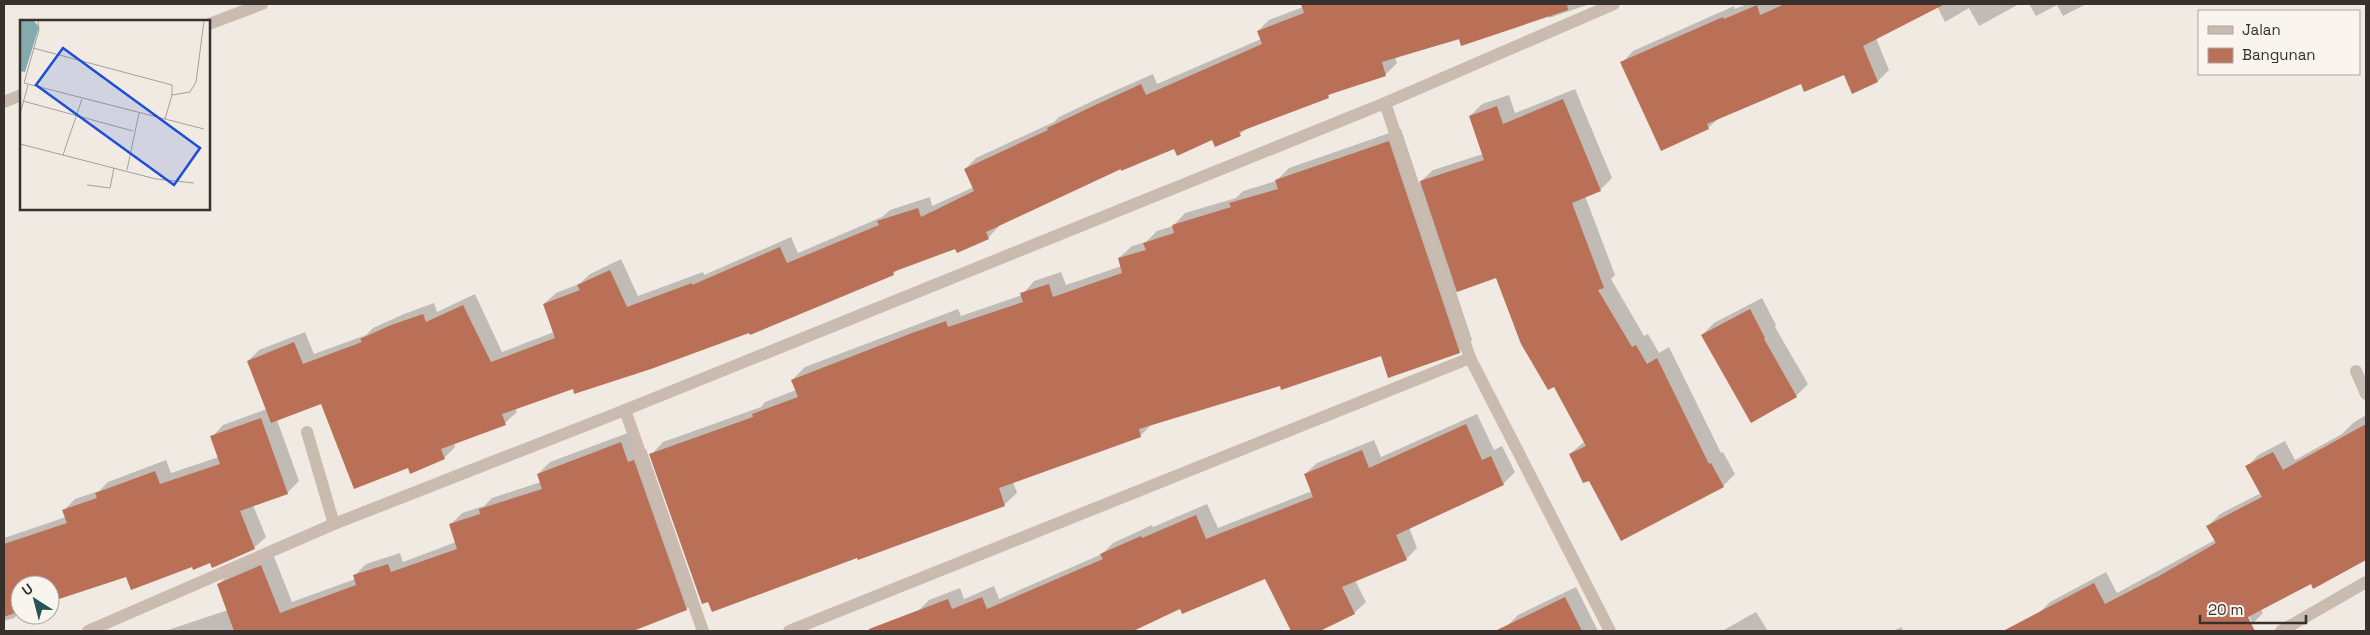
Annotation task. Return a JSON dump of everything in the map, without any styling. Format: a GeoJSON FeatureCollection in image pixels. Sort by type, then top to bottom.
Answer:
{"type":"FeatureCollection","features":[{"type":"Feature","properties":{"kind":"street"},"geometry":{"type":"LineString","coordinates":[[210,24],[262,4]]}},
{"type":"Feature","properties":{"kind":"street"},"geometry":{"type":"LineString","coordinates":[[88,631],[334,524],[625,410],[1385,103],[1614,4]]}},
{"type":"Feature","properties":{"kind":"street"},"geometry":{"type":"LineString","coordinates":[[4,102],[20,96]]}},
{"type":"Feature","properties":{"kind":"street"},"geometry":{"type":"LineString","coordinates":[[1385,103],[1470,358],[1610,631]]}},
{"type":"Feature","properties":{"kind":"street"},"geometry":{"type":"LineString","coordinates":[[789,631],[1470,358]]}},
{"type":"Feature","properties":{"kind":"street"},"geometry":{"type":"LineString","coordinates":[[2356,371],[2366,394]]}},
{"type":"Feature","properties":{"kind":"street"},"geometry":{"type":"LineString","coordinates":[[625,410],[703,631]]}},
{"type":"Feature","properties":{"kind":"street"},"geometry":{"type":"LineString","coordinates":[[307,432],[334,524]]}},
{"type":"Feature","properties":{"kind":"street"},"geometry":{"type":"LineString","coordinates":[[2281,631],[2366,582]]}},
{"type":"Feature","properties":{"kind":"building"},"geometry":{"type":"Polygon","coordinates":[[[1301,4],[1567,4],[1568,10],[1461,46],[1459,39],[1382,62],[1386,76],[1328,95],[1329,98],[1239,132],[1241,136],[1215,147],[1212,140],[1177,156],[1174,149],[1121,171],[1121,169],[986,232],[989,239],[957,253],[955,249],[893,272],[894,275],[750,335],[749,333],[651,369],[574,394],[573,389],[502,414],[506,425],[441,449],[445,459],[410,474],[408,468],[354,489],[321,404],[271,423],[247,361],[294,342],[303,364],[362,342],[360,339],[391,325],[423,314],[426,322],[463,305],[491,362],[555,338],[543,304],[580,290],[577,285],[610,270],[627,307],[692,283],[692,285],[780,247],[787,263],[879,225],[877,221],[918,208],[921,217],[974,191],[964,169],[1141,84],[1146,95],[1262,44],[1257,31],[1304,13],[1301,4]]]}},
{"type":"Feature","properties":{"kind":"building"},"geometry":{"type":"Polygon","coordinates":[[[1785,4],[1945,4],[1863,46],[1878,82],[1852,94],[1844,75],[1804,92],[1801,84],[1707,124],[1709,129],[1661,151],[1620,62],[1723,17],[1724,19],[1757,5],[1760,15],[1785,4]]]}},
{"type":"Feature","properties":{"kind":"building"},"geometry":{"type":"Polygon","coordinates":[[[1563,99],[1601,191],[1572,203],[1604,288],[1598,290],[1632,347],[1636,345],[1647,364],[1657,358],[1709,464],[1711,463],[1724,487],[1621,541],[1589,481],[1583,483],[1569,454],[1586,446],[1554,387],[1548,390],[1521,344],[1496,278],[1457,292],[1420,181],[1484,160],[1469,116],[1497,106],[1503,124],[1563,99]]]}},
{"type":"Feature","properties":{"kind":"building"},"geometry":{"type":"Polygon","coordinates":[[[1389,141],[1460,353],[1388,378],[1381,356],[1281,390],[1280,386],[1139,429],[1141,437],[999,488],[1005,506],[712,612],[708,602],[702,604],[649,454],[753,417],[752,414],[798,397],[791,380],[912,333],[946,321],[948,327],[1023,302],[1020,293],[1049,284],[1053,297],[1122,273],[1118,258],[1146,250],[1143,243],[1174,233],[1172,225],[1231,207],[1229,203],[1278,189],[1275,180],[1389,141]]]}},
{"type":"Feature","properties":{"kind":"building"},"geometry":{"type":"Polygon","coordinates":[[[1750,309],[1764,339],[1797,397],[1751,423],[1701,335],[1750,309]]]}},
{"type":"Feature","properties":{"kind":"building"},"geometry":{"type":"Polygon","coordinates":[[[261,418],[288,494],[240,511],[255,549],[212,568],[210,563],[193,570],[192,567],[131,590],[126,577],[60,599],[60,575],[10,575],[10,615],[4,617],[4,544],[67,523],[62,510],[97,498],[95,493],[155,471],[160,484],[220,464],[210,436],[261,418]]]}},
{"type":"Feature","properties":{"kind":"building"},"geometry":{"type":"Polygon","coordinates":[[[1466,424],[1482,460],[1491,456],[1504,485],[1396,535],[1407,560],[1342,587],[1355,614],[1320,631],[1291,631],[1265,579],[1182,614],[1180,609],[1133,631],[870,631],[869,629],[948,599],[952,609],[982,597],[987,609],[1103,559],[1100,554],[1196,515],[1206,539],[1313,497],[1304,474],[1362,450],[1369,468],[1466,424]]]}},
{"type":"Feature","properties":{"kind":"building"},"geometry":{"type":"Polygon","coordinates":[[[2366,424],[2366,560],[2313,589],[2311,584],[2248,617],[2255,631],[2003,631],[2094,583],[2105,604],[2159,576],[2216,543],[2206,526],[2262,497],[2245,466],[2273,452],[2283,470],[2366,424]]]}},
{"type":"Feature","properties":{"kind":"building"},"geometry":{"type":"Polygon","coordinates":[[[621,442],[628,462],[634,460],[687,610],[633,631],[234,631],[217,584],[261,565],[280,613],[356,585],[353,575],[388,564],[391,572],[457,549],[449,524],[480,514],[479,509],[542,489],[537,474],[621,442]]]}},
{"type":"Feature","properties":{"kind":"building"},"geometry":{"type":"Polygon","coordinates":[[[1565,597],[1582,631],[1495,631],[1565,597]]]}}]}
